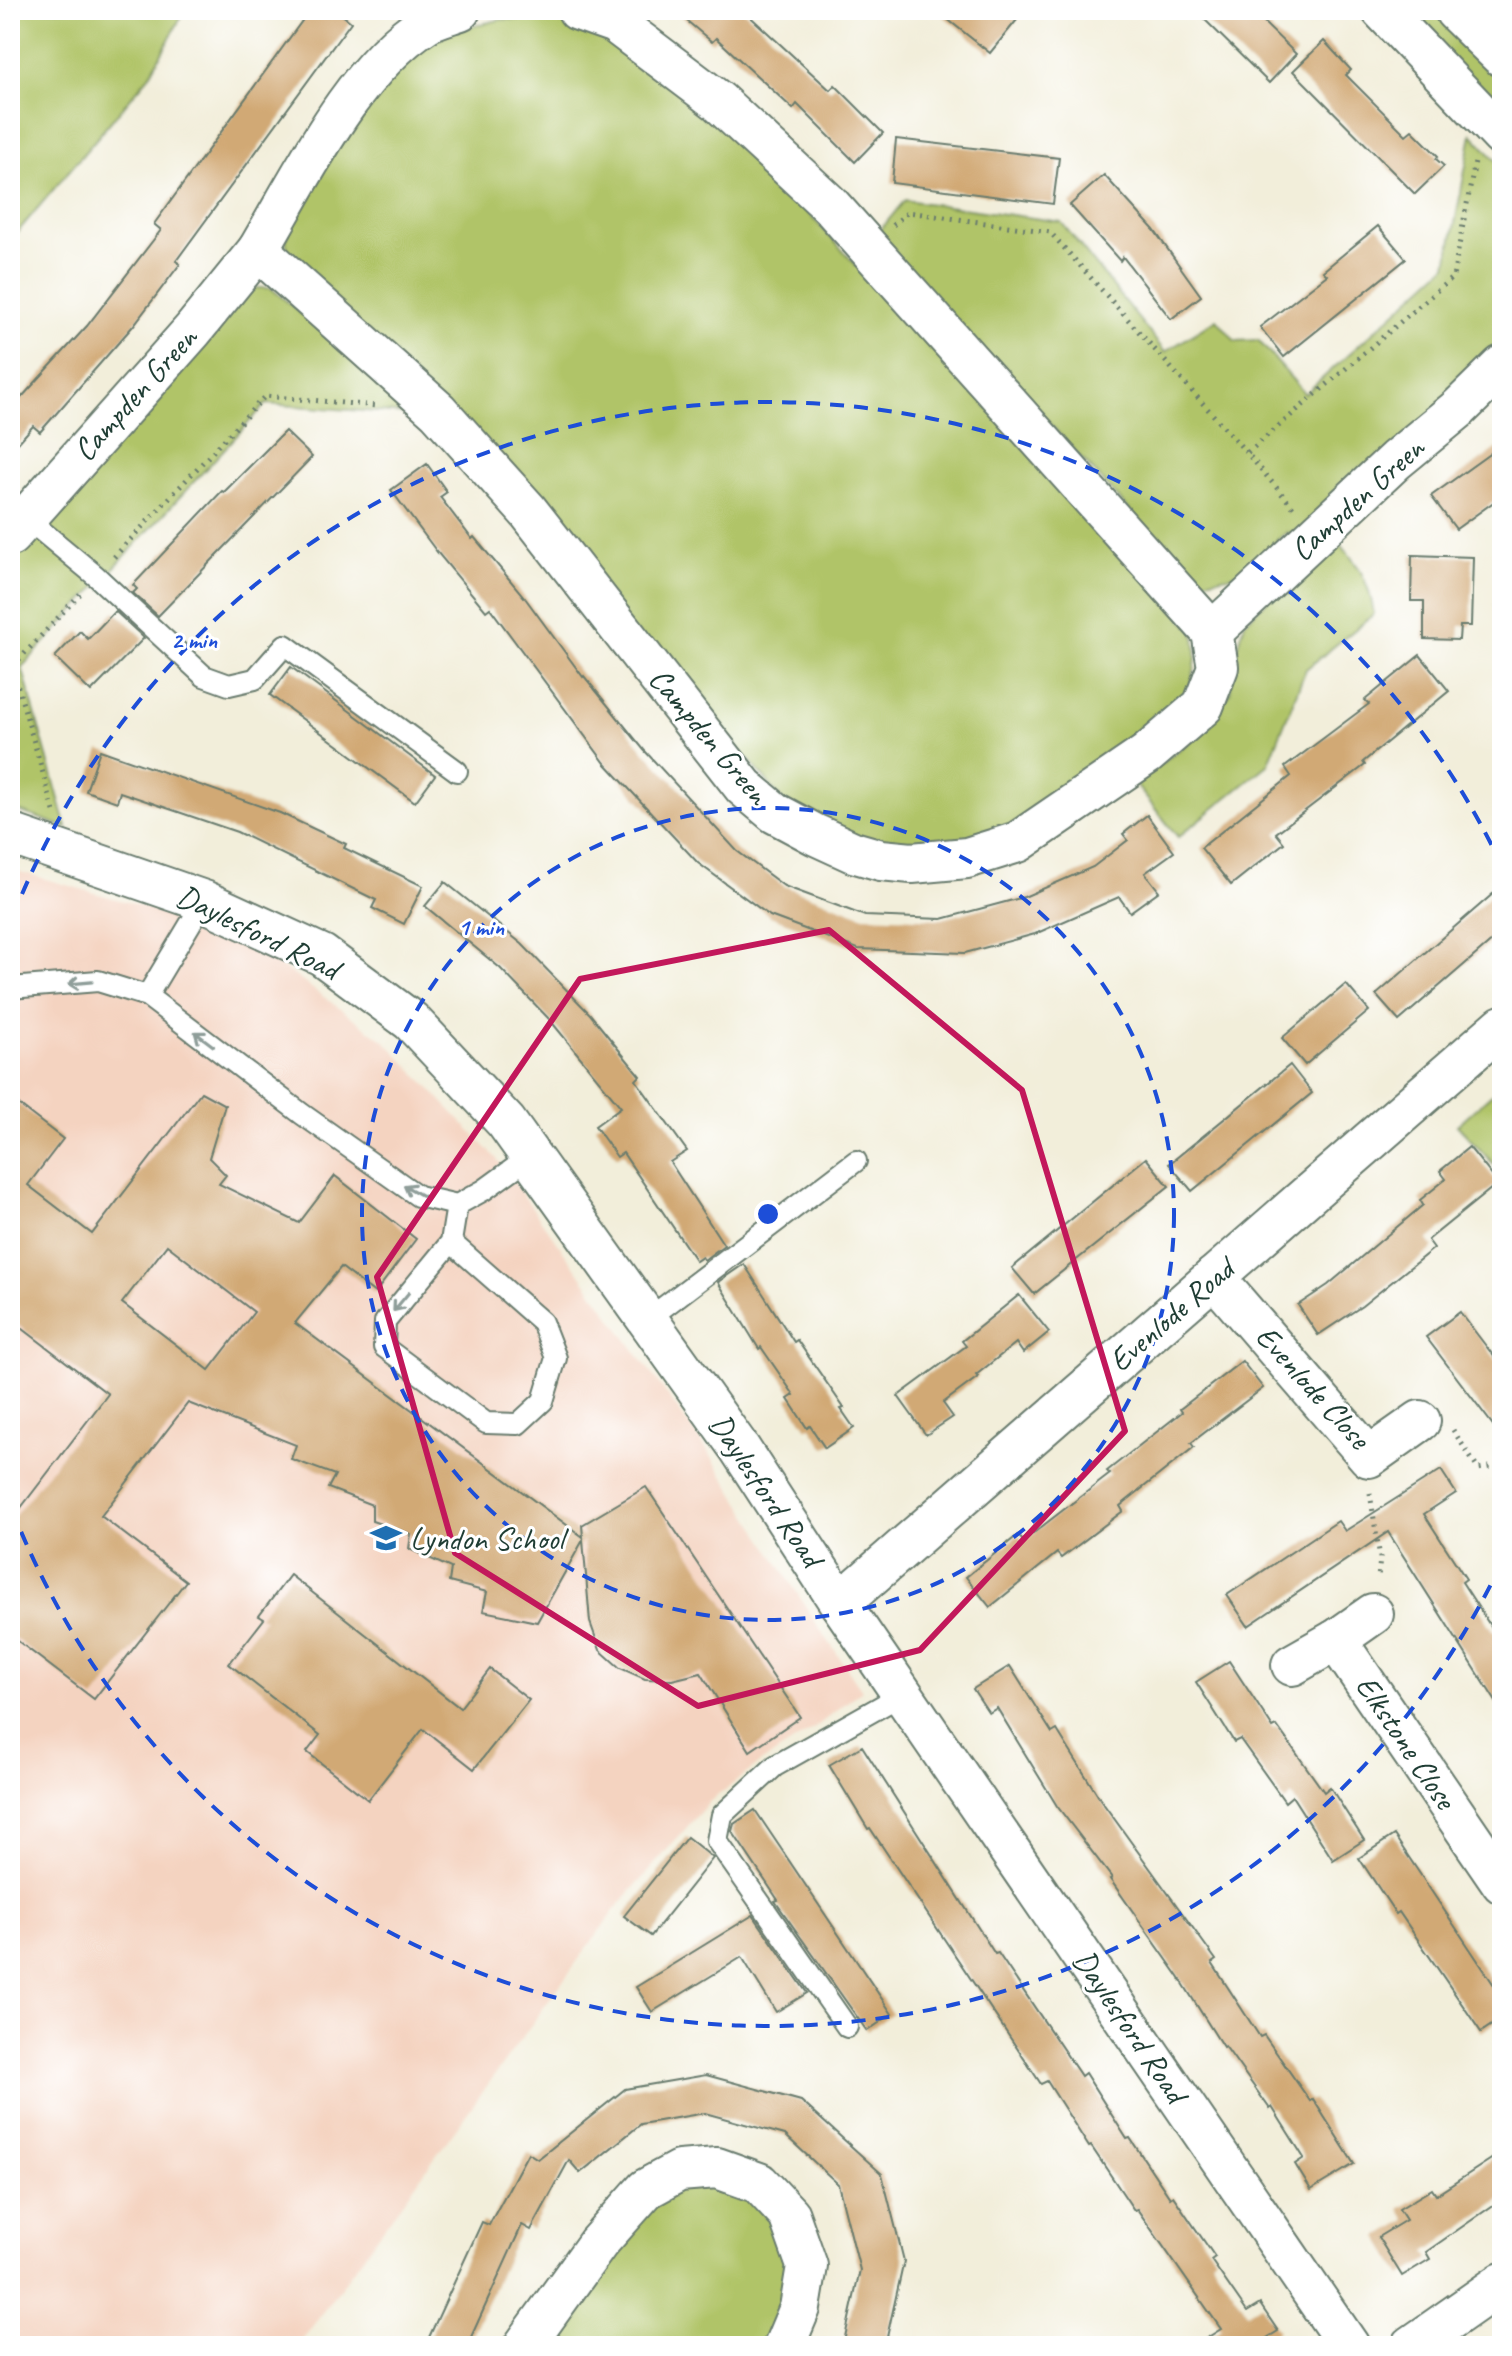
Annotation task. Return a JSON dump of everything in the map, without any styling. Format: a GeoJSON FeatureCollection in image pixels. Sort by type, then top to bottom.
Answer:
{"type":"FeatureCollection","features":[{"type":"Feature","properties":{"kind":"street","name":"Campden Green"},"geometry":{"type":"LineString","coordinates":[[18,527],[193,330],[258,250],[340,113],[389,52],[428,22],[460,10]]}},
{"type":"Feature","properties":{"kind":"street"},"geometry":{"type":"LineString","coordinates":[[578,10],[615,23],[718,101],[830,205],[1212,632]]}},
{"type":"Feature","properties":{"kind":"street"},"geometry":{"type":"LineString","coordinates":[[1382,10],[1493,127]]}},
{"type":"Feature","properties":{"kind":"street"},"geometry":{"type":"LineString","coordinates":[[1457,10],[1502,54]]}},
{"type":"Feature","properties":{"kind":"street","name":"Campden Green"},"geometry":{"type":"LineString","coordinates":[[258,250],[438,411],[528,511],[744,787],[775,813],[853,852],[881,860],[912,863],[967,858],[1018,842],[1147,754],[1203,706],[1218,667],[1212,632],[1502,366]]}},
{"type":"Feature","properties":{"kind":"street","name":"Daylesford Road"},"geometry":{"type":"LineString","coordinates":[[10,834],[204,901],[322,955],[411,1021],[506,1122],[740,1449],[840,1603],[1349,2346]]}},
{"type":"Feature","properties":{"kind":"street","name":"Evenlode Road"},"geometry":{"type":"LineString","coordinates":[[840,1603],[1502,1026]]}},
{"type":"Feature","properties":{"kind":"street","name":"Evenlode Close"},"geometry":{"type":"LineString","coordinates":[[1214,1277],[1369,1457],[1420,1421]]}},
{"type":"Feature","properties":{"kind":"street","name":"Elkstone Close"},"geometry":{"type":"LineString","coordinates":[[1292,1665],[1373,1614]]}},
{"type":"Feature","properties":{"kind":"street","name":"Elkstone Close"},"geometry":{"type":"LineString","coordinates":[[1336,1640],[1502,1883]]}},
{"type":"Feature","properties":{"kind":"street"},"geometry":{"type":"LineString","coordinates":[[524,2346],[598,2243],[646,2189],[679,2171],[717,2168],[759,2183],[789,2215],[807,2266],[800,2308],[784,2346]]}},
{"type":"Feature","properties":{"kind":"street"},"geometry":{"type":"LineString","coordinates":[[1412,2346],[1502,2283]]}},
{"type":"Feature","properties":{"kind":"lane"},"geometry":{"type":"LineString","coordinates":[[18,527],[96,576],[204,676],[229,685],[255,679],[285,645],[457,771]]}},
{"type":"Feature","properties":{"kind":"lane"},"geometry":{"type":"LineString","coordinates":[[147,996],[204,901]]}},
{"type":"Feature","properties":{"kind":"lane"},"geometry":{"type":"LineString","coordinates":[[10,988],[98,981],[147,996],[302,1114],[418,1196],[457,1205],[531,1156]]}},
{"type":"Feature","properties":{"kind":"lane"},"geometry":{"type":"LineString","coordinates":[[648,1319],[856,1161]]}},
{"type":"Feature","properties":{"kind":"lane"},"geometry":{"type":"LineString","coordinates":[[451,1242],[542,1322],[556,1358],[543,1401],[518,1424],[486,1423],[384,1347],[385,1322],[451,1242],[457,1205]]}},
{"type":"Feature","properties":{"kind":"lane"},"geometry":{"type":"LineString","coordinates":[[847,2027],[717,1841],[722,1815],[775,1766],[903,1694]]}},
{"type":"Feature","properties":{"kind":"path"},"geometry":{"type":"LineString","coordinates":[[1247,453],[1453,277],[1493,127]]}},
{"type":"Feature","properties":{"kind":"path"},"geometry":{"type":"LineString","coordinates":[[867,246],[908,212],[1050,232],[1317,535]]}},
{"type":"Feature","properties":{"kind":"path"},"geometry":{"type":"LineString","coordinates":[[66,852],[12,667],[265,396],[438,411]]}},
{"type":"Feature","properties":{"kind":"path"},"geometry":{"type":"LineString","coordinates":[[1420,1421],[1440,1408],[1478,1469],[1502,1465]]}},
{"type":"Feature","properties":{"kind":"path"},"geometry":{"type":"LineString","coordinates":[[1369,1457],[1370,1506],[1380,1558],[1373,1614]]}},
{"type":"Feature","properties":{"kind":"highlighted area"},"geometry":{"type":"Polygon","coordinates":[[[829,930],[1022,1090],[1125,1431],[920,1650],[698,1706],[455,1553],[377,1277],[580,979],[829,930]]]}},
{"type":"Feature","properties":{"kind":"shaded area","name":"Lyndon School"},"geometry":{"type":"Polygon","coordinates":[[[10,869],[155,910],[216,934],[288,971],[386,1042],[497,1159],[709,1453],[862,1690],[812,1730],[759,1764],[709,1802],[616,1908],[298,2346],[10,2346],[10,869]]]}},
{"type":"Feature","properties":{"kind":"green space"},"geometry":{"type":"Polygon","coordinates":[[[10,10],[185,10],[150,75],[10,241],[10,10]]]}},
{"type":"Feature","properties":{"kind":"green space"},"geometry":{"type":"Polygon","coordinates":[[[1401,10],[1434,10],[1502,82],[1502,111],[1401,10]]]}},
{"type":"Feature","properties":{"kind":"green space"},"geometry":{"type":"Polygon","coordinates":[[[503,19],[558,20],[601,31],[713,110],[1194,631],[1195,663],[1187,695],[1021,826],[949,849],[858,845],[790,809],[749,760],[290,264],[286,241],[292,213],[349,117],[402,63],[443,33],[503,19]]]}},
{"type":"Feature","properties":{"kind":"green space"},"geometry":{"type":"Polygon","coordinates":[[[1472,134],[1502,167],[1502,389],[1332,534],[1360,571],[1374,614],[1306,669],[1268,765],[1178,837],[1135,784],[1198,735],[1230,693],[1234,662],[1245,622],[1310,559],[1287,532],[1239,574],[1200,581],[1177,562],[876,235],[905,200],[1061,222],[1165,352],[1217,319],[1235,341],[1258,340],[1305,394],[1447,265],[1472,134]]]}},
{"type":"Feature","properties":{"kind":"green space"},"geometry":{"type":"Polygon","coordinates":[[[251,288],[271,288],[421,415],[266,404],[22,667],[67,828],[10,808],[10,559],[232,296],[251,288]]]}},
{"type":"Feature","properties":{"kind":"green space"},"geometry":{"type":"Polygon","coordinates":[[[1502,1085],[1502,1173],[1457,1125],[1502,1085]]]}},
{"type":"Feature","properties":{"kind":"green space"},"geometry":{"type":"Polygon","coordinates":[[[722,2183],[765,2208],[793,2261],[770,2346],[542,2346],[631,2225],[666,2191],[722,2183]]]}},
{"type":"Feature","properties":{"kind":"building"},"geometry":{"type":"Polygon","coordinates":[[[310,10],[336,10],[351,22],[176,261],[180,264],[133,326],[40,432],[33,426],[10,452],[10,410],[87,326],[161,230],[154,224],[310,10]]]}},
{"type":"Feature","properties":{"kind":"building"},"geometry":{"type":"Polygon","coordinates":[[[674,10],[743,10],[830,90],[835,85],[883,133],[855,162],[797,104],[793,109],[716,38],[712,42],[674,10]]]}},
{"type":"Feature","properties":{"kind":"building"},"geometry":{"type":"Polygon","coordinates":[[[936,10],[1025,10],[990,53],[936,10]]]}},
{"type":"Feature","properties":{"kind":"building"},"geometry":{"type":"Polygon","coordinates":[[[1195,10],[1251,10],[1296,54],[1269,83],[1195,10]]]}},
{"type":"Feature","properties":{"kind":"building"},"geometry":{"type":"Polygon","coordinates":[[[1324,41],[1351,70],[1346,75],[1406,135],[1412,130],[1444,166],[1415,194],[1293,71],[1324,41]]]}},
{"type":"Feature","properties":{"kind":"building"},"geometry":{"type":"Polygon","coordinates":[[[896,139],[1059,158],[1053,204],[892,183],[896,139]]]}},
{"type":"Feature","properties":{"kind":"building"},"geometry":{"type":"Polygon","coordinates":[[[1104,175],[1154,230],[1201,296],[1171,319],[1123,257],[1120,261],[1070,205],[1104,175]]]}},
{"type":"Feature","properties":{"kind":"building"},"geometry":{"type":"Polygon","coordinates":[[[1378,226],[1406,259],[1284,357],[1260,327],[1327,275],[1323,271],[1378,226]]]}},
{"type":"Feature","properties":{"kind":"building"},"geometry":{"type":"Polygon","coordinates":[[[285,431],[312,457],[158,616],[133,593],[137,589],[133,585],[222,491],[285,431]]]}},
{"type":"Feature","properties":{"kind":"building"},"geometry":{"type":"Polygon","coordinates":[[[1502,445],[1502,496],[1456,529],[1431,496],[1502,445]]]}},
{"type":"Feature","properties":{"kind":"building"},"geometry":{"type":"Polygon","coordinates":[[[427,464],[447,492],[440,497],[472,539],[474,537],[525,598],[583,677],[644,750],[737,851],[784,886],[865,916],[942,919],[1024,897],[1093,867],[1128,840],[1123,834],[1147,815],[1174,852],[1145,873],[1159,891],[1130,912],[1119,897],[1035,934],[965,953],[858,949],[770,916],[698,863],[605,763],[490,608],[486,611],[437,552],[391,490],[427,464]]]}},
{"type":"Feature","properties":{"kind":"building"},"geometry":{"type":"Polygon","coordinates":[[[1412,555],[1473,557],[1471,626],[1460,626],[1459,640],[1424,639],[1424,601],[1411,601],[1412,555]]]}},
{"type":"Feature","properties":{"kind":"building"},"geometry":{"type":"Polygon","coordinates":[[[115,611],[144,638],[91,692],[55,657],[80,631],[88,639],[115,611]]]}},
{"type":"Feature","properties":{"kind":"building"},"geometry":{"type":"Polygon","coordinates":[[[1420,655],[1449,691],[1363,762],[1365,765],[1276,833],[1284,843],[1231,885],[1201,848],[1291,776],[1285,767],[1369,704],[1365,700],[1420,655]]]}},
{"type":"Feature","properties":{"kind":"building"},"geometry":{"type":"Polygon","coordinates":[[[291,667],[435,775],[415,802],[270,695],[291,667]]]}},
{"type":"Feature","properties":{"kind":"building"},"geometry":{"type":"Polygon","coordinates":[[[100,750],[280,813],[423,886],[404,924],[372,908],[376,900],[237,832],[120,792],[117,802],[86,791],[100,750]]]}},
{"type":"Feature","properties":{"kind":"building"},"geometry":{"type":"Polygon","coordinates":[[[445,882],[522,944],[590,1014],[640,1076],[636,1080],[687,1151],[670,1162],[724,1245],[704,1260],[702,1257],[696,1261],[623,1153],[617,1157],[595,1126],[621,1107],[550,1020],[500,968],[425,906],[445,882]]]}},
{"type":"Feature","properties":{"kind":"building"},"geometry":{"type":"Polygon","coordinates":[[[1502,886],[1502,932],[1399,1021],[1376,995],[1502,886]]]}},
{"type":"Feature","properties":{"kind":"building"},"geometry":{"type":"Polygon","coordinates":[[[1346,984],[1369,1011],[1305,1065],[1282,1038],[1346,984]]]}},
{"type":"Feature","properties":{"kind":"building"},"geometry":{"type":"Polygon","coordinates":[[[1290,1065],[1312,1093],[1192,1191],[1169,1164],[1290,1065]]]}},
{"type":"Feature","properties":{"kind":"building"},"geometry":{"type":"Polygon","coordinates":[[[201,1092],[225,1105],[209,1158],[226,1175],[219,1184],[299,1223],[335,1176],[416,1239],[375,1293],[341,1267],[295,1323],[583,1537],[582,1525],[646,1487],[800,1717],[750,1751],[701,1673],[672,1680],[645,1679],[620,1668],[600,1650],[590,1622],[583,1540],[537,1622],[483,1611],[487,1592],[449,1582],[451,1568],[409,1549],[411,1534],[372,1521],[372,1505],[328,1488],[335,1475],[291,1459],[296,1445],[188,1403],[101,1516],[186,1581],[94,1699],[10,1635],[10,1522],[108,1394],[10,1319],[10,1098],[63,1139],[28,1185],[92,1234],[201,1092]],[[167,1245],[122,1303],[209,1370],[254,1312],[167,1245]]]}},
{"type":"Feature","properties":{"kind":"building"},"geometry":{"type":"Polygon","coordinates":[[[1469,1147],[1498,1183],[1428,1240],[1434,1248],[1362,1306],[1318,1335],[1298,1305],[1328,1285],[1423,1205],[1420,1200],[1446,1179],[1440,1171],[1469,1147]]]}},
{"type":"Feature","properties":{"kind":"building"},"geometry":{"type":"Polygon","coordinates":[[[1146,1158],[1169,1186],[1034,1294],[1012,1268],[1146,1158]]]}},
{"type":"Feature","properties":{"kind":"building"},"geometry":{"type":"Polygon","coordinates":[[[744,1264],[794,1342],[797,1340],[844,1408],[841,1409],[854,1428],[825,1448],[788,1399],[794,1395],[761,1347],[759,1349],[718,1282],[744,1264]]]}},
{"type":"Feature","properties":{"kind":"building"},"geometry":{"type":"Polygon","coordinates":[[[1019,1295],[1049,1332],[1023,1353],[1016,1343],[976,1375],[978,1377],[943,1403],[953,1417],[926,1435],[898,1396],[966,1346],[962,1341],[1019,1295]]]}},
{"type":"Feature","properties":{"kind":"building"},"geometry":{"type":"Polygon","coordinates":[[[1460,1312],[1502,1367],[1502,1437],[1426,1337],[1460,1312]]]}},
{"type":"Feature","properties":{"kind":"building"},"geometry":{"type":"Polygon","coordinates":[[[1242,1361],[1263,1388],[1191,1443],[1194,1447],[1120,1506],[1123,1511],[1061,1558],[1057,1553],[990,1607],[966,1577],[1018,1535],[1023,1541],[1110,1474],[1107,1471],[1242,1361]]]}},
{"type":"Feature","properties":{"kind":"building"},"geometry":{"type":"Polygon","coordinates":[[[1441,1470],[1456,1493],[1424,1514],[1466,1579],[1462,1582],[1502,1644],[1502,1711],[1388,1532],[1248,1626],[1227,1595],[1338,1521],[1345,1531],[1441,1470]]]}},
{"type":"Feature","properties":{"kind":"building"},"geometry":{"type":"Polygon","coordinates":[[[290,1575],[460,1708],[490,1669],[529,1700],[474,1769],[423,1729],[368,1800],[307,1752],[320,1735],[229,1664],[264,1619],[259,1616],[290,1575]]]}},
{"type":"Feature","properties":{"kind":"building"},"geometry":{"type":"Polygon","coordinates":[[[1229,1661],[1273,1728],[1277,1726],[1324,1792],[1330,1787],[1364,1840],[1333,1860],[1292,1796],[1285,1802],[1240,1739],[1234,1742],[1196,1682],[1229,1661]]]}},
{"type":"Feature","properties":{"kind":"building"},"geometry":{"type":"Polygon","coordinates":[[[1010,1666],[1052,1733],[1057,1730],[1100,1799],[1216,1960],[1212,1963],[1260,2037],[1264,2035],[1310,2101],[1313,2099],[1354,2164],[1311,2190],[1295,2164],[1304,2158],[1272,2107],[1270,2109],[1223,2047],[1112,1878],[1057,1806],[997,1708],[989,1713],[973,1689],[1010,1666]]]}},
{"type":"Feature","properties":{"kind":"building"},"geometry":{"type":"Polygon","coordinates":[[[862,1746],[995,1954],[998,1953],[1081,2076],[1085,2073],[1170,2198],[1173,2196],[1215,2257],[1211,2260],[1247,2312],[1260,2304],[1278,2331],[1254,2346],[1194,2346],[1221,2329],[1137,2209],[1134,2210],[1089,2147],[1047,2081],[1041,2084],[868,1829],[829,1765],[862,1746]]]}},
{"type":"Feature","properties":{"kind":"building"},"geometry":{"type":"Polygon","coordinates":[[[755,1810],[892,2014],[867,2031],[775,1901],[778,1900],[732,1831],[734,1824],[755,1810]]]}},
{"type":"Feature","properties":{"kind":"building"},"geometry":{"type":"Polygon","coordinates":[[[1394,1835],[1502,1997],[1502,2018],[1481,2032],[1359,1858],[1394,1835]]]}},
{"type":"Feature","properties":{"kind":"building"},"geometry":{"type":"Polygon","coordinates":[[[687,1837],[713,1858],[651,1936],[624,1916],[687,1837]]]}},
{"type":"Feature","properties":{"kind":"building"},"geometry":{"type":"Polygon","coordinates":[[[753,1915],[807,1993],[776,2012],[742,1957],[652,2012],[636,1987],[753,1915]]]}},
{"type":"Feature","properties":{"kind":"building"},"geometry":{"type":"Polygon","coordinates":[[[706,2075],[801,2101],[882,2174],[904,2261],[885,2346],[843,2346],[860,2270],[838,2184],[785,2135],[705,2113],[641,2124],[580,2173],[569,2160],[531,2230],[522,2225],[467,2346],[425,2346],[482,2222],[489,2225],[528,2153],[538,2159],[625,2089],[706,2075]]]}},
{"type":"Feature","properties":{"kind":"building"},"geometry":{"type":"Polygon","coordinates":[[[1502,2152],[1502,2199],[1426,2252],[1430,2259],[1402,2276],[1378,2237],[1406,2220],[1399,2209],[1432,2189],[1436,2195],[1502,2152]]]}},
{"type":"Feature","properties":{"kind":"place","name":"Lyndon School"},"geometry":{"type":"Point","coordinates":[386,1538]}}]}
